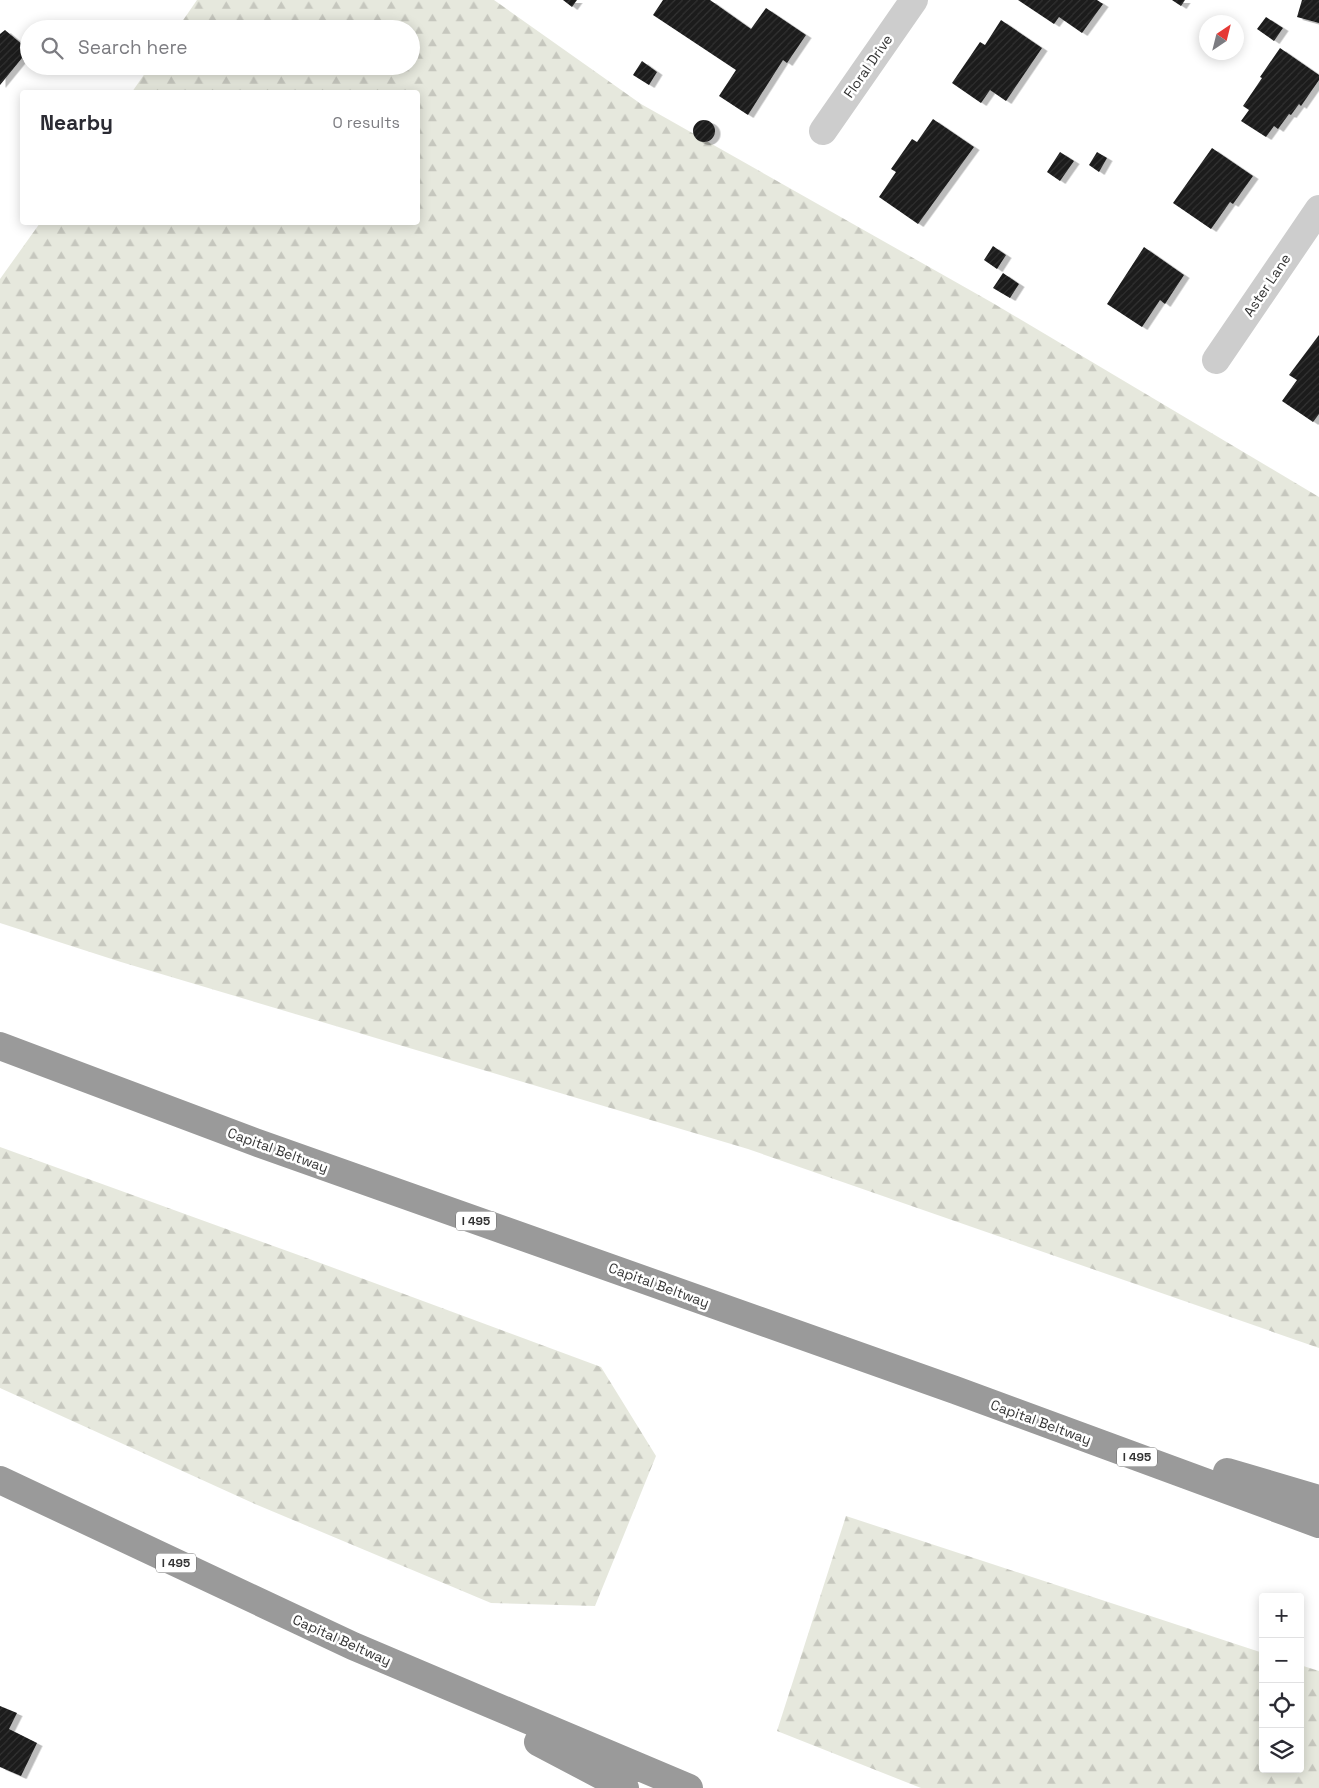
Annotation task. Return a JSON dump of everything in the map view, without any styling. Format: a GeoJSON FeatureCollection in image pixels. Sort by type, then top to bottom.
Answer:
{"type":"FeatureCollection","features":[{"type":"Feature","properties":{"kind":"highway","name":"Capital Beltway"},"geometry":{"type":"LineString","coordinates":[[0,1046],[255,1142],[955,1390],[1319,1524]]}},
{"type":"Feature","properties":{"kind":"highway"},"geometry":{"type":"LineString","coordinates":[[955,1390],[1319,1500]]}},
{"type":"Feature","properties":{"kind":"highway","name":"Capital Beltway"},"geometry":{"type":"LineString","coordinates":[[0,1480],[353,1646],[689,1788]]}},
{"type":"Feature","properties":{"kind":"highway"},"geometry":{"type":"LineString","coordinates":[[353,1646],[626,1788]]}},
{"type":"Feature","properties":{"kind":"street","name":"Floral Drive"},"geometry":{"type":"LineString","coordinates":[[823,131],[914,0]]}},
{"type":"Feature","properties":{"kind":"street","name":"Aster Lane"},"geometry":{"type":"LineString","coordinates":[[1216,360],[1319,209]]}},
{"type":"Feature","properties":{"kind":"green space"},"geometry":{"type":"Polygon","coordinates":[[[197,0],[494,0],[641,104],[991,302],[1319,497],[1319,1348],[748,1149],[121,962],[0,923],[0,279],[39,225],[420,225],[420,90],[133,90],[144,75],[420,75],[420,20],[183,20],[197,0]]]}},
{"type":"Feature","properties":{"kind":"green space"},"geometry":{"type":"Polygon","coordinates":[[[0,1147],[601,1367],[656,1456],[595,1606],[491,1603],[255,1504],[0,1388],[0,1147]]]}},
{"type":"Feature","properties":{"kind":"green space"},"geometry":{"type":"Polygon","coordinates":[[[846,1516],[1259,1652],[1259,1773],[1304,1773],[1304,1666],[1319,1671],[1319,1788],[921,1788],[777,1731],[846,1516]]]}},
{"type":"Feature","properties":{"kind":"building"},"geometry":{"type":"Polygon","coordinates":[[[563,0],[577,0],[572,7],[563,0]]]}},
{"type":"Feature","properties":{"kind":"building"},"geometry":{"type":"Polygon","coordinates":[[[663,0],[710,0],[751,29],[766,8],[806,35],[787,63],[783,60],[748,115],[719,96],[736,70],[653,15],[663,0]]]}},
{"type":"Feature","properties":{"kind":"building"},"geometry":{"type":"Polygon","coordinates":[[[1018,0],[1097,0],[1103,4],[1082,33],[1059,17],[1054,24],[1018,0]]]}},
{"type":"Feature","properties":{"kind":"building"},"geometry":{"type":"Polygon","coordinates":[[[1172,0],[1185,0],[1181,6],[1172,0]]]}},
{"type":"Feature","properties":{"kind":"building"},"geometry":{"type":"Polygon","coordinates":[[[1302,0],[1319,0],[1319,23],[1297,17],[1302,0]]]}},
{"type":"Feature","properties":{"kind":"building"},"geometry":{"type":"Polygon","coordinates":[[[1266,17],[1283,28],[1274,41],[1257,29],[1266,17]]]}},
{"type":"Feature","properties":{"kind":"building"},"geometry":{"type":"Polygon","coordinates":[[[1001,20],[1042,48],[1006,101],[990,90],[981,103],[952,83],[980,42],[985,45],[1001,20]]]}},
{"type":"Feature","properties":{"kind":"building"},"geometry":{"type":"Polygon","coordinates":[[[5,30],[20,42],[20,60],[0,85],[0,34],[5,30]]]}},
{"type":"Feature","properties":{"kind":"building"},"geometry":{"type":"Polygon","coordinates":[[[1280,48],[1319,75],[1319,80],[1301,106],[1299,104],[1278,129],[1274,126],[1266,137],[1241,121],[1249,110],[1243,106],[1280,48]]]}},
{"type":"Feature","properties":{"kind":"building"},"geometry":{"type":"Polygon","coordinates":[[[642,61],[657,72],[649,85],[633,75],[642,61]]]}},
{"type":"Feature","properties":{"kind":"building"},"geometry":{"type":"Polygon","coordinates":[[[933,119],[974,147],[918,224],[879,197],[896,172],[891,169],[912,139],[917,142],[933,119]]]}},
{"type":"Feature","properties":{"kind":"building"},"geometry":{"type":"Polygon","coordinates":[[[704,120],[712,123],[715,131],[712,139],[704,142],[696,139],[693,131],[696,123],[704,120]]]}},
{"type":"Feature","properties":{"kind":"building"},"geometry":{"type":"Polygon","coordinates":[[[1212,148],[1253,176],[1233,204],[1230,202],[1211,229],[1173,203],[1212,148]]]}},
{"type":"Feature","properties":{"kind":"building"},"geometry":{"type":"Polygon","coordinates":[[[1060,152],[1074,161],[1060,181],[1047,172],[1060,152]]]}},
{"type":"Feature","properties":{"kind":"building"},"geometry":{"type":"Polygon","coordinates":[[[1097,152],[1107,158],[1099,172],[1089,165],[1097,152]]]}},
{"type":"Feature","properties":{"kind":"building"},"geometry":{"type":"Polygon","coordinates":[[[993,246],[1006,255],[997,269],[984,260],[993,246]]]}},
{"type":"Feature","properties":{"kind":"building"},"geometry":{"type":"Polygon","coordinates":[[[1144,247],[1184,275],[1165,304],[1160,300],[1142,327],[1107,304],[1144,247]]]}},
{"type":"Feature","properties":{"kind":"building"},"geometry":{"type":"Polygon","coordinates":[[[1003,273],[1019,284],[1010,298],[993,288],[1003,273]]]}},
{"type":"Feature","properties":{"kind":"building"},"geometry":{"type":"Polygon","coordinates":[[[1319,335],[1319,414],[1313,422],[1282,401],[1297,380],[1289,375],[1319,335]]]}},
{"type":"Feature","properties":{"kind":"building"},"geometry":{"type":"Polygon","coordinates":[[[0,1706],[17,1713],[9,1729],[37,1743],[21,1776],[0,1767],[0,1706]]]}}]}
